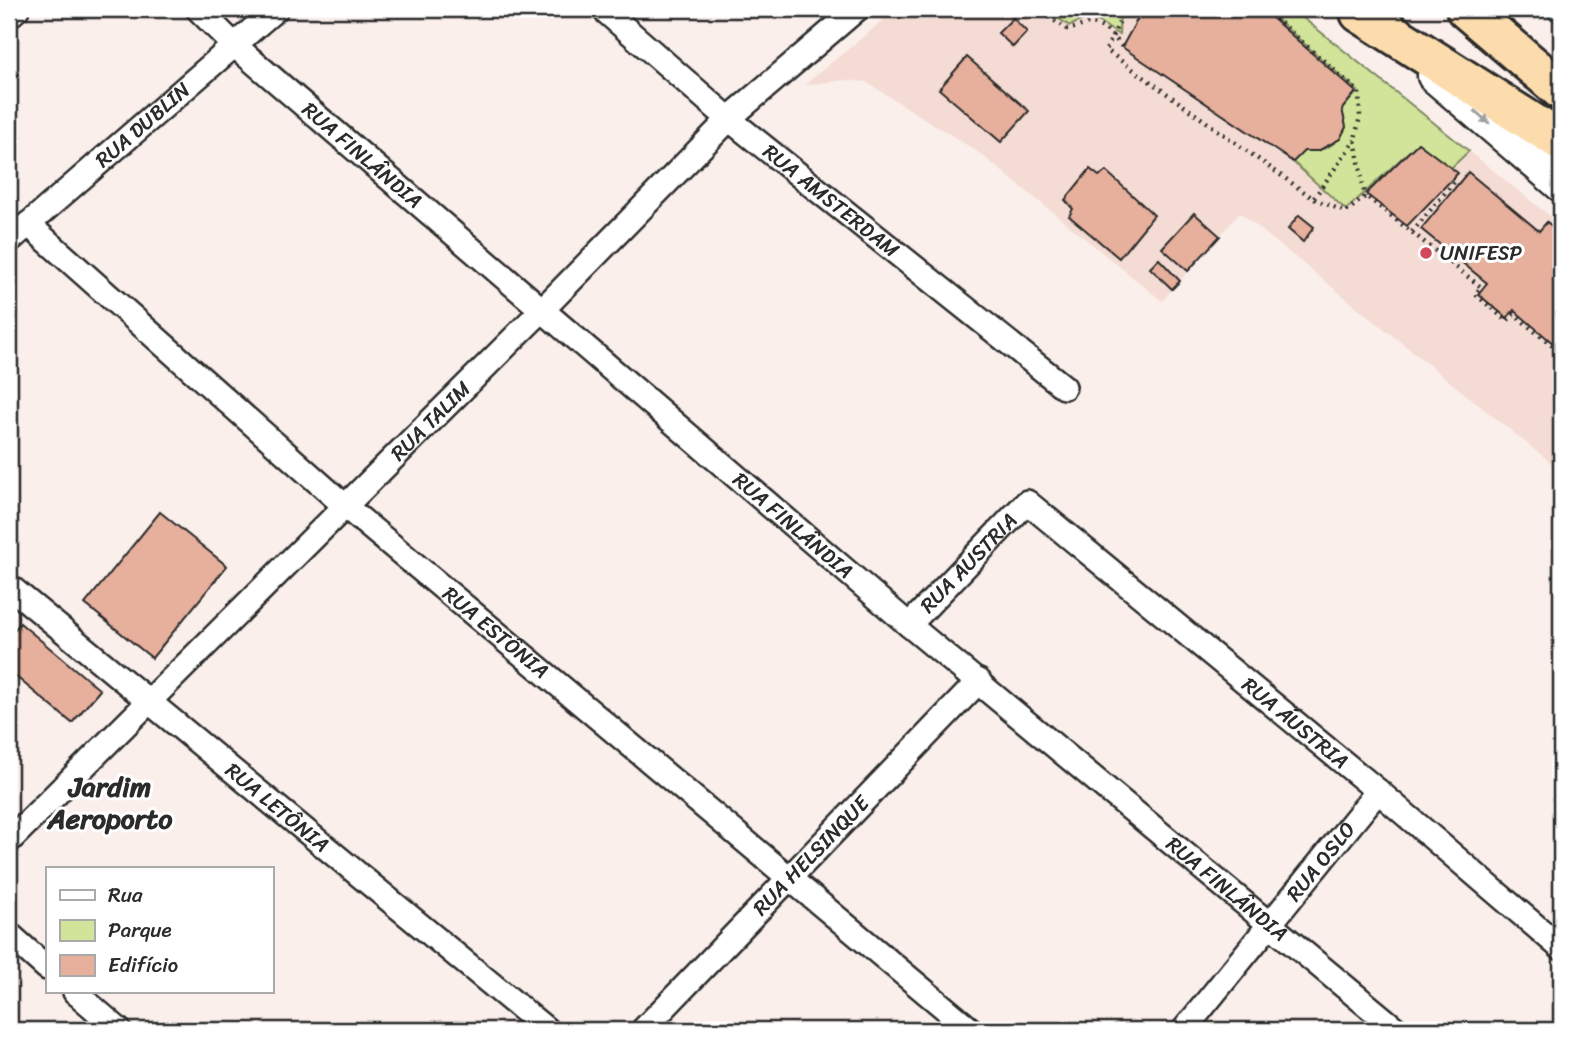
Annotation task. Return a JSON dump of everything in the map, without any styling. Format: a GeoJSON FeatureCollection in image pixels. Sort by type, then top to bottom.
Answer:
{"type":"FeatureCollection","features":[{"type":"Feature","properties":{"kind":"highway"},"geometry":{"type":"LineString","coordinates":[[1466,9],[1561,90]]}},
{"type":"Feature","properties":{"kind":"highway"},"geometry":{"type":"LineString","coordinates":[[1358,11],[1503,101],[1561,141]]}},
{"type":"Feature","properties":{"kind":"main road"},"geometry":{"type":"LineString","coordinates":[[1358,11],[1561,185]]}},
{"type":"Feature","properties":{"kind":"street"},"geometry":{"type":"LineString","coordinates":[[9,16],[17,9]]}},
{"type":"Feature","properties":{"kind":"street","name":"RUA FINLÂNDIA"},"geometry":{"type":"LineString","coordinates":[[198,9],[234,45],[909,625],[1397,1030]]}},
{"type":"Feature","properties":{"kind":"street","name":"RUA DUBLIN"},"geometry":{"type":"LineString","coordinates":[[9,241],[276,9]]}},
{"type":"Feature","properties":{"kind":"street","name":"RUA AMSTERDAM"},"geometry":{"type":"LineString","coordinates":[[604,9],[729,119],[1064,387]]}},
{"type":"Feature","properties":{"kind":"street","name":"RUA TALIM"},"geometry":{"type":"LineString","coordinates":[[9,841],[544,309],[729,119],[857,9]]}},
{"type":"Feature","properties":{"kind":"street","name":"RUA ESTÔNIA"},"geometry":{"type":"LineString","coordinates":[[28,224],[346,507],[971,1030]]}},
{"type":"Feature","properties":{"kind":"street","name":"RUA AUSTRIA"},"geometry":{"type":"LineString","coordinates":[[909,625],[1027,502]]}},
{"type":"Feature","properties":{"kind":"street","name":"RUA ÁUSTRIA"},"geometry":{"type":"LineString","coordinates":[[1027,502],[1378,791],[1561,948]]}},
{"type":"Feature","properties":{"kind":"street","name":"RUA LETÔNIA"},"geometry":{"type":"LineString","coordinates":[[9,586],[547,1030]]}},
{"type":"Feature","properties":{"kind":"street","name":"RUA HELSINQUE"},"geometry":{"type":"LineString","coordinates":[[643,1030],[979,681]]}},
{"type":"Feature","properties":{"kind":"street","name":"RUA OSLO"},"geometry":{"type":"LineString","coordinates":[[1184,1030],[1378,791]]}},
{"type":"Feature","properties":{"kind":"street"},"geometry":{"type":"LineString","coordinates":[[9,934],[46,967]]}},
{"type":"Feature","properties":{"kind":"street"},"geometry":{"type":"LineString","coordinates":[[76,993],[119,1030]]}},
{"type":"Feature","properties":{"kind":"path"},"geometry":{"type":"LineString","coordinates":[[1037,9],[1066,29],[1090,24],[1113,35],[1122,47]]}},
{"type":"Feature","properties":{"kind":"path"},"geometry":{"type":"LineString","coordinates":[[1120,9],[1122,16],[1106,50],[1314,199],[1346,212],[1365,197]]}},
{"type":"Feature","properties":{"kind":"path"},"geometry":{"type":"LineString","coordinates":[[1265,9],[1359,92],[1360,116],[1355,139],[1365,197],[1481,287],[1475,295],[1507,321],[1514,314],[1561,353]]}},
{"type":"Feature","properties":{"kind":"path"},"geometry":{"type":"LineString","coordinates":[[1314,199],[1355,139]]}},
{"type":"Feature","properties":{"kind":"path"},"geometry":{"type":"LineString","coordinates":[[1412,232],[1456,180]]}},
{"type":"Feature","properties":{"kind":"shaded area","name":"UNIFESP"},"geometry":{"type":"Polygon","coordinates":[[[897,9],[1292,9],[1561,225],[1561,471],[1240,213],[1162,301],[978,152],[866,82],[845,80],[804,85],[897,9]]]}},
{"type":"Feature","properties":{"kind":"green space"},"geometry":{"type":"Polygon","coordinates":[[[1044,9],[1120,9],[1119,35],[1090,16],[1070,26],[1044,9]]]}},
{"type":"Feature","properties":{"kind":"green space"},"geometry":{"type":"Polygon","coordinates":[[[1265,9],[1292,9],[1469,151],[1451,168],[1418,143],[1346,210],[1293,162],[1304,151],[1324,149],[1338,139],[1346,127],[1342,109],[1358,91],[1265,9]]]}},
{"type":"Feature","properties":{"kind":"building"},"geometry":{"type":"Polygon","coordinates":[[[1143,9],[1262,9],[1356,92],[1342,109],[1346,127],[1340,139],[1318,151],[1304,151],[1293,162],[1122,47],[1143,9]]]}},
{"type":"Feature","properties":{"kind":"building"},"geometry":{"type":"Polygon","coordinates":[[[1013,18],[1027,32],[1013,47],[998,33],[1013,18]]]}},
{"type":"Feature","properties":{"kind":"building"},"geometry":{"type":"Polygon","coordinates":[[[967,57],[1029,111],[1001,142],[939,89],[967,57]]]}},
{"type":"Feature","properties":{"kind":"building"},"geometry":{"type":"Polygon","coordinates":[[[1418,143],[1458,173],[1407,226],[1366,194],[1418,143]]]}},
{"type":"Feature","properties":{"kind":"building"},"geometry":{"type":"Polygon","coordinates":[[[1090,169],[1099,176],[1106,171],[1154,215],[1119,258],[1069,216],[1073,209],[1065,200],[1090,169]]]}},
{"type":"Feature","properties":{"kind":"building"},"geometry":{"type":"Polygon","coordinates":[[[1468,172],[1539,231],[1547,222],[1561,234],[1561,350],[1514,310],[1507,318],[1478,294],[1487,283],[1421,229],[1468,172]]]}},
{"type":"Feature","properties":{"kind":"building"},"geometry":{"type":"Polygon","coordinates":[[[1194,213],[1220,236],[1188,271],[1162,248],[1194,213]]]}},
{"type":"Feature","properties":{"kind":"building"},"geometry":{"type":"Polygon","coordinates":[[[1299,215],[1314,227],[1303,242],[1288,229],[1299,215]]]}},
{"type":"Feature","properties":{"kind":"building"},"geometry":{"type":"Polygon","coordinates":[[[1159,259],[1180,281],[1172,289],[1150,268],[1159,259]]]}},
{"type":"Feature","properties":{"kind":"building"},"geometry":{"type":"Polygon","coordinates":[[[160,512],[227,566],[152,658],[85,604],[160,512]]]}},
{"type":"Feature","properties":{"kind":"building"},"geometry":{"type":"Polygon","coordinates":[[[20,623],[100,690],[72,723],[9,671],[9,637],[20,623]]]}},
{"type":"Feature","properties":{"kind":"waterway"},"geometry":{"type":"LineString","coordinates":[[1545,9],[1561,23]]}},
{"type":"Feature","properties":{"kind":"place","name":"UNIFESP"},"geometry":{"type":"Point","coordinates":[1426,253]}},
{"type":"Feature","properties":{"kind":"district","name":"Jardim Aeroporto"},"geometry":{"type":"Point","coordinates":[110,802]}}]}
